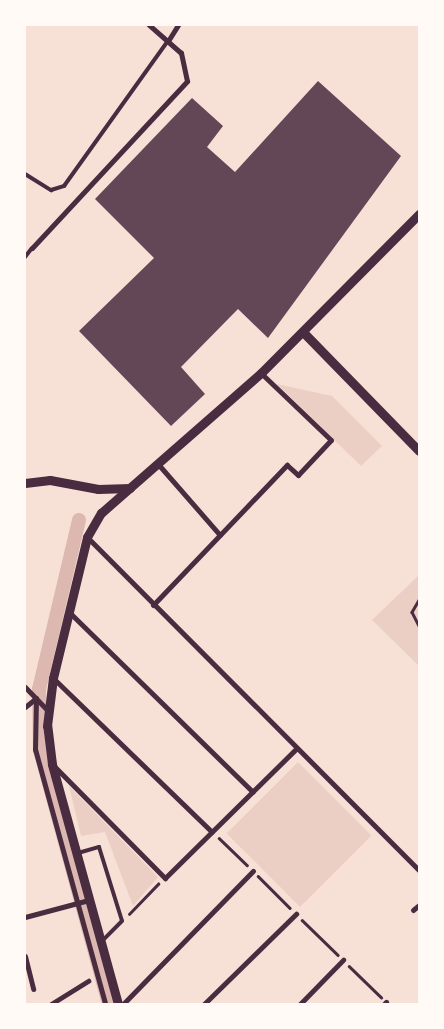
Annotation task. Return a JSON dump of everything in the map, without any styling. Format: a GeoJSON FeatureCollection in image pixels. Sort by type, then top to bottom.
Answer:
{"type":"FeatureCollection","features":[{"type":"Feature","properties":{"kind":"street"},"geometry":{"type":"LineString","coordinates":[[32,248],[187,81],[181,53],[149,25]]}},
{"type":"Feature","properties":{"kind":"street"},"geometry":{"type":"LineString","coordinates":[[168,41],[178,25]]}},
{"type":"Feature","properties":{"kind":"street"},"geometry":{"type":"LineString","coordinates":[[118,1004],[52,764],[47,710],[86,537],[101,513],[261,373],[419,214]]}},
{"type":"Feature","properties":{"kind":"street"},"geometry":{"type":"LineString","coordinates":[[303,332],[419,451]]}},
{"type":"Feature","properties":{"kind":"street"},"geometry":{"type":"LineString","coordinates":[[153,604],[288,465],[298,475],[331,440],[261,373]]}},
{"type":"Feature","properties":{"kind":"street"},"geometry":{"type":"LineString","coordinates":[[158,464],[220,535]]}},
{"type":"Feature","properties":{"kind":"street"},"geometry":{"type":"LineString","coordinates":[[25,483],[50,480],[98,489],[130,488]]}},
{"type":"Feature","properties":{"kind":"street"},"geometry":{"type":"LineString","coordinates":[[86,537],[419,870]]}},
{"type":"Feature","properties":{"kind":"street"},"geometry":{"type":"LineString","coordinates":[[68,612],[253,792]]}},
{"type":"Feature","properties":{"kind":"street"},"geometry":{"type":"LineString","coordinates":[[53,678],[212,832]]}},
{"type":"Feature","properties":{"kind":"street"},"geometry":{"type":"LineString","coordinates":[[25,687],[47,710]]}},
{"type":"Feature","properties":{"kind":"street"},"geometry":{"type":"LineString","coordinates":[[25,706],[36,698]]}},
{"type":"Feature","properties":{"kind":"street"},"geometry":{"type":"LineString","coordinates":[[36,698],[35,749],[105,1004]]}},
{"type":"Feature","properties":{"kind":"street"},"geometry":{"type":"LineString","coordinates":[[52,764],[164,878],[297,748]]}},
{"type":"Feature","properties":{"kind":"street"},"geometry":{"type":"LineString","coordinates":[[123,1004],[253,871]]}},
{"type":"Feature","properties":{"kind":"street"},"geometry":{"type":"LineString","coordinates":[[25,917],[89,900]]}},
{"type":"Feature","properties":{"kind":"street"},"geometry":{"type":"LineString","coordinates":[[413,910],[419,905]]}},
{"type":"Feature","properties":{"kind":"street"},"geometry":{"type":"LineString","coordinates":[[204,1004],[296,914]]}},
{"type":"Feature","properties":{"kind":"street"},"geometry":{"type":"LineString","coordinates":[[25,956],[33,989]]}},
{"type":"Feature","properties":{"kind":"street"},"geometry":{"type":"LineString","coordinates":[[300,1004],[343,960]]}},
{"type":"Feature","properties":{"kind":"street"},"geometry":{"type":"LineString","coordinates":[[52,1004],[88,981]]}},
{"type":"Feature","properties":{"kind":"lane"},"geometry":{"type":"LineString","coordinates":[[25,174],[51,190],[64,186],[168,41]]}},
{"type":"Feature","properties":{"kind":"lane"},"geometry":{"type":"LineString","coordinates":[[25,256],[32,248]]}},
{"type":"Feature","properties":{"kind":"lane"},"geometry":{"type":"LineString","coordinates":[[76,854],[99,847],[122,921],[101,943]]}},
{"type":"Feature","properties":{"kind":"path"},"geometry":{"type":"LineString","coordinates":[[418,600],[412,612],[419,626]]}},
{"type":"Feature","properties":{"kind":"path"},"geometry":{"type":"LineString","coordinates":[[122,921],[164,878]]}},
{"type":"Feature","properties":{"kind":"shaded area"},"geometry":{"type":"Polygon","coordinates":[[[277,384],[332,396],[382,446],[361,466],[277,384]]]}},
{"type":"Feature","properties":{"kind":"shaded area"},"geometry":{"type":"Polygon","coordinates":[[[419,575],[419,666],[372,620],[419,575]]]}},
{"type":"Feature","properties":{"kind":"shaded area"},"geometry":{"type":"Polygon","coordinates":[[[298,762],[372,836],[300,907],[227,833],[298,762]]]}},
{"type":"Feature","properties":{"kind":"shaded area"},"geometry":{"type":"Polygon","coordinates":[[[69,786],[158,877],[133,906],[105,832],[81,836],[69,786]]]}},
{"type":"Feature","properties":{"kind":"building"},"geometry":{"type":"Polygon","coordinates":[[[318,81],[401,156],[268,338],[238,309],[181,367],[205,394],[171,426],[79,331],[154,258],[95,199],[192,98],[223,126],[207,147],[235,172],[318,81]]]}},
{"type":"Feature","properties":{"kind":"waterway"},"geometry":{"type":"LineString","coordinates":[[79,520],[39,689],[40,750],[109,1004]]}}]}
